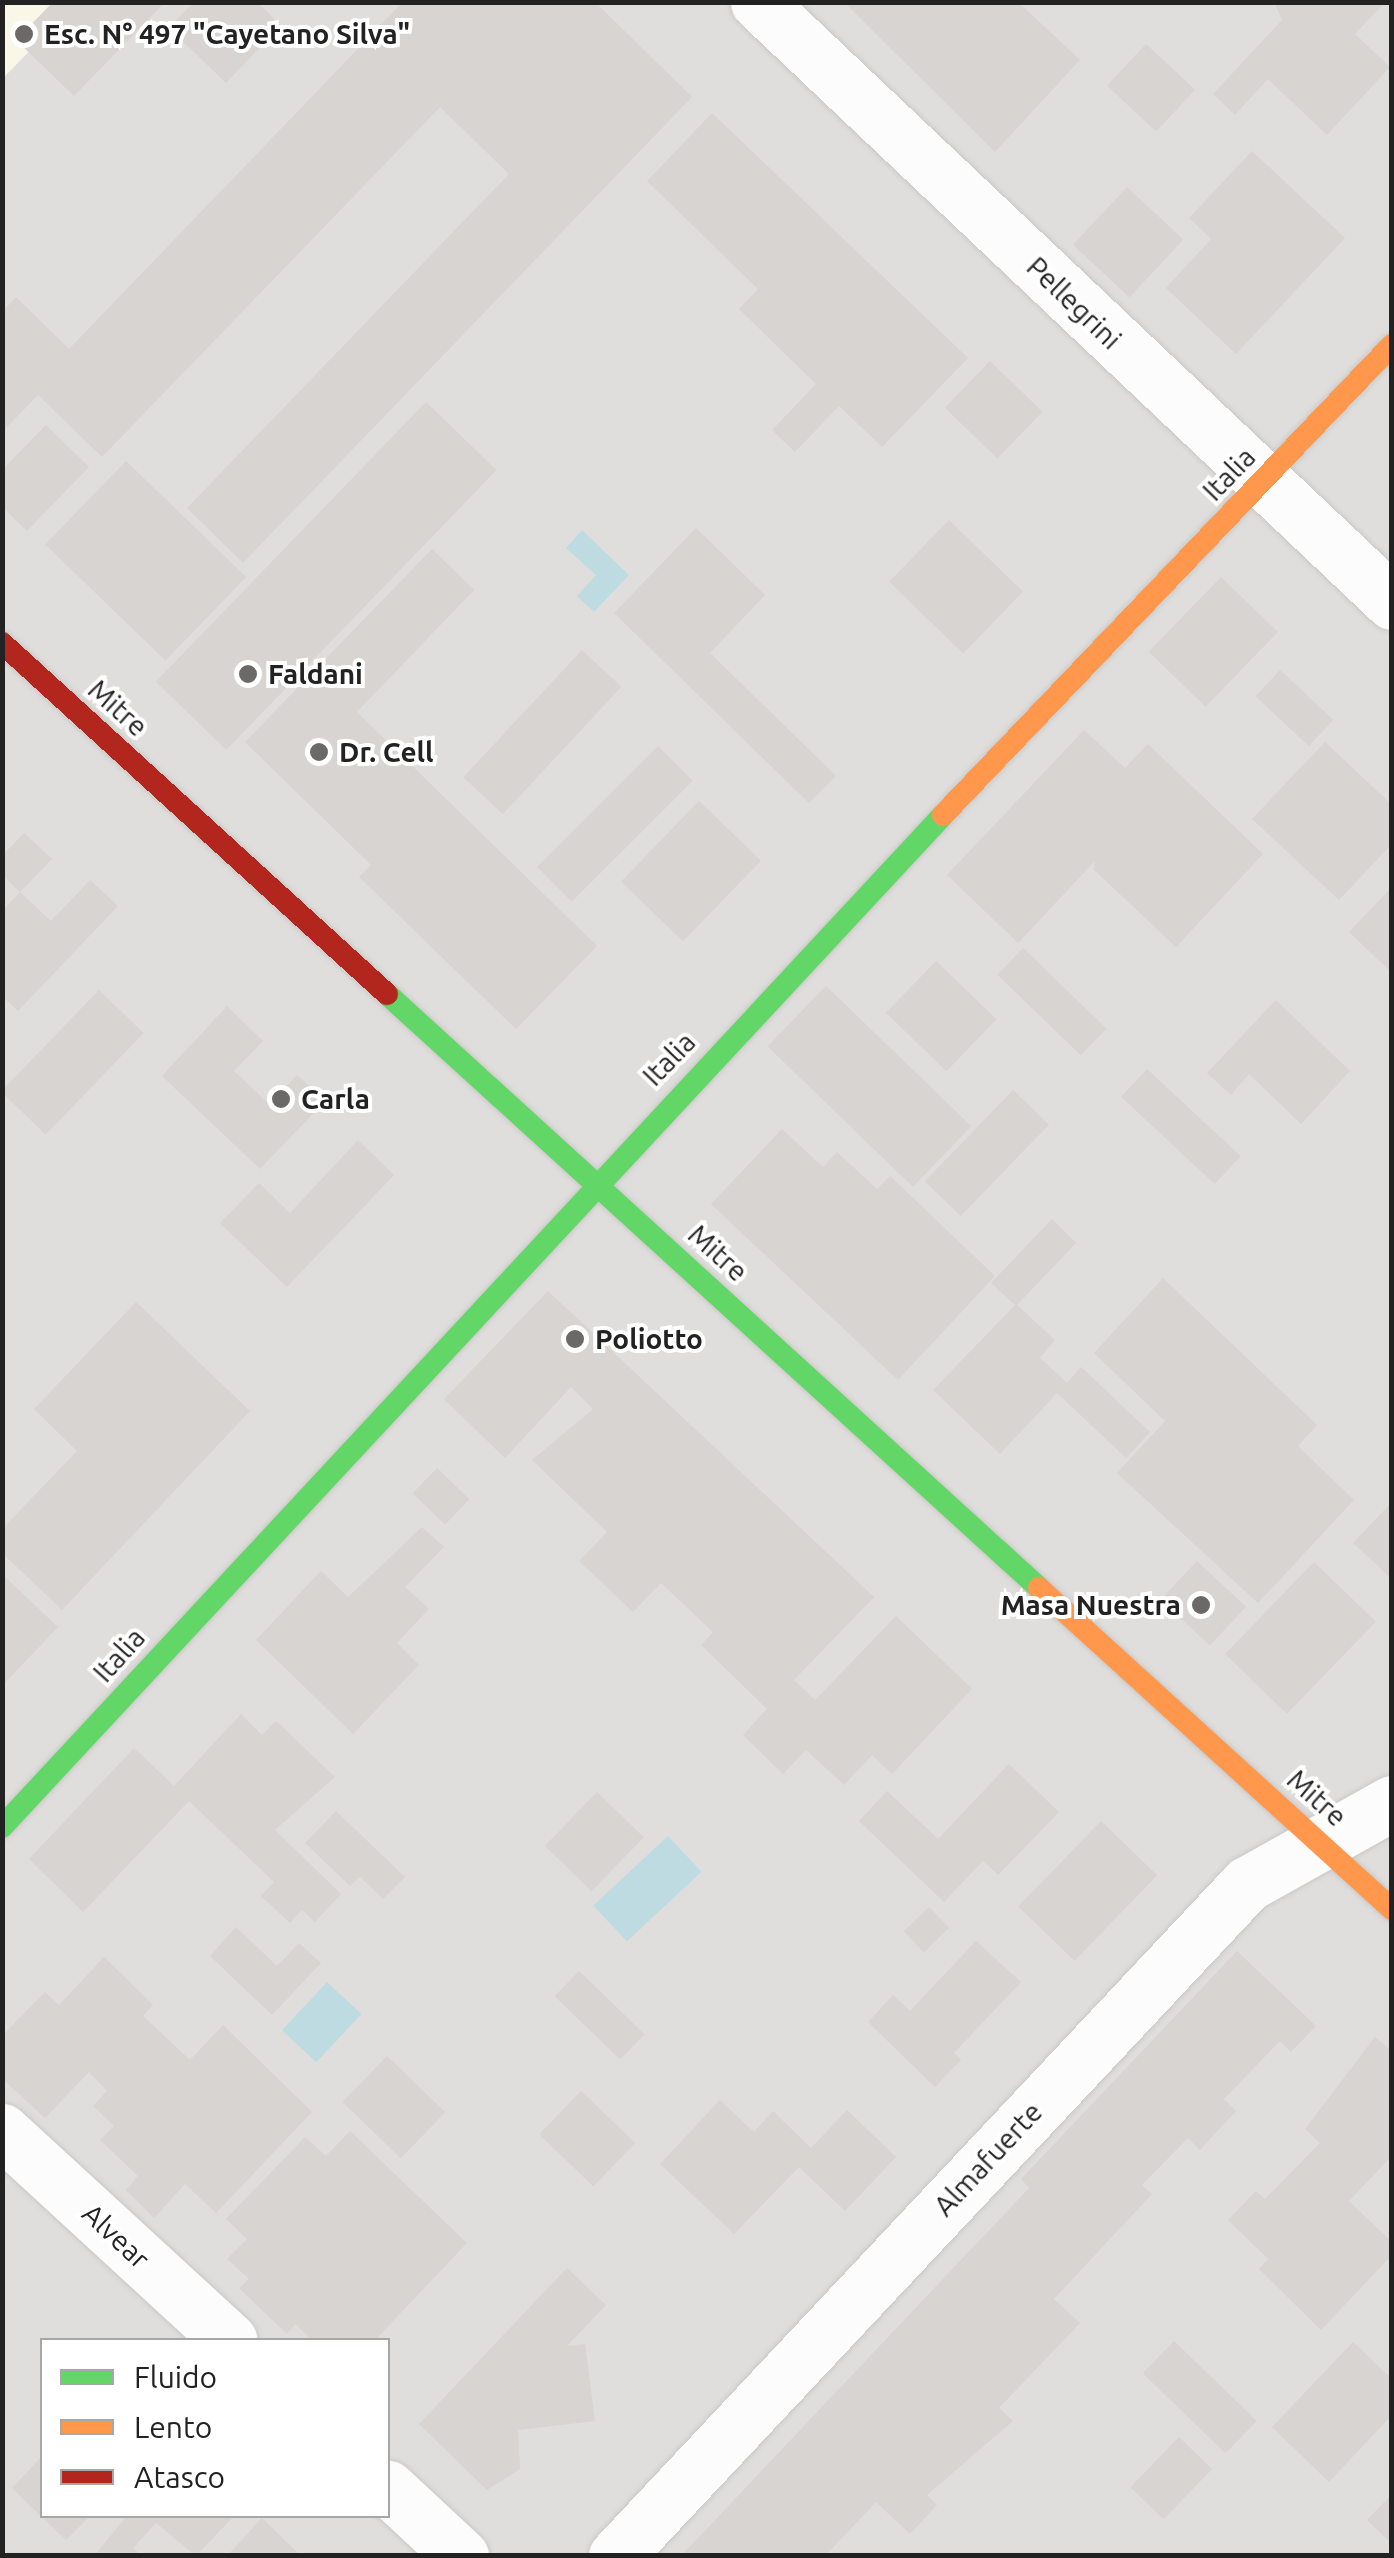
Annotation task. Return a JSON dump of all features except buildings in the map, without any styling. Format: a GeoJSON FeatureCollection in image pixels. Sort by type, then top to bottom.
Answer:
{"type":"FeatureCollection","features":[{"type":"Feature","properties":{"kind":"street","name":"Pellegrini"},"geometry":{"type":"LineString","coordinates":[[758,2],[1392,602]]}},
{"type":"Feature","properties":{"kind":"street","name":"Italia"},"geometry":{"type":"LineString","coordinates":[[2,1827],[594,1181],[1392,345]]}},
{"type":"Feature","properties":{"kind":"street","name":"Mitre"},"geometry":{"type":"LineString","coordinates":[[2,643],[1392,1909]]}},
{"type":"Feature","properties":{"kind":"street","name":"Almafuerte"},"geometry":{"type":"LineString","coordinates":[[616,2556],[1247,1884],[1392,1803]]}},
{"type":"Feature","properties":{"kind":"street","name":"Alvear"},"geometry":{"type":"LineString","coordinates":[[2,2131],[226,2338]]}},
{"type":"Feature","properties":{"kind":"street"},"geometry":{"type":"LineString","coordinates":[[390,2490],[460,2556]]}},
{"type":"Feature","properties":{"kind":"shaded area","name":"Esc. N° 497 \"Cayetano Silva\""},"geometry":{"type":"Polygon","coordinates":[[[2,3],[77,3],[4,77],[2,3]]]}},
{"type":"Feature","properties":{"kind":"shaded area"},"geometry":{"type":"Polygon","coordinates":[[[3,3],[1391,3],[1391,2555],[3,2556],[3,3]]]}},
{"type":"Feature","properties":{"kind":"water"},"geometry":{"type":"Polygon","coordinates":[[[582,530],[629,575],[594,612],[577,596],[596,575],[566,548],[582,530]]]}},
{"type":"Feature","properties":{"kind":"water"},"geometry":{"type":"Polygon","coordinates":[[[668,1836],[701,1872],[627,1941],[593,1906],[668,1836]]]}},
{"type":"Feature","properties":{"kind":"water"},"geometry":{"type":"Polygon","coordinates":[[[327,1982],[361,2014],[316,2062],[282,2030],[327,1982]]]}},
{"type":"Feature","properties":{"kind":"traffic: fast"},"geometry":{"type":"LineString","coordinates":[[2,1827],[943,815]]}},
{"type":"Feature","properties":{"kind":"traffic: fast"},"geometry":{"type":"LineString","coordinates":[[387,994],[1039,1588]]}},
{"type":"Feature","properties":{"kind":"traffic: slow"},"geometry":{"type":"LineString","coordinates":[[943,815],[1392,345]]}},
{"type":"Feature","properties":{"kind":"traffic: slow"},"geometry":{"type":"LineString","coordinates":[[1039,1588],[1392,1909]]}},
{"type":"Feature","properties":{"kind":"traffic: jam"},"geometry":{"type":"LineString","coordinates":[[2,643],[387,994]]}},
{"type":"Feature","properties":{"kind":"place","name":"Esc. N° 497 \"Cayetano Silva\""},"geometry":{"type":"Point","coordinates":[24,34]}},
{"type":"Feature","properties":{"kind":"place","name":"Faldani"},"geometry":{"type":"Point","coordinates":[248,674]}},
{"type":"Feature","properties":{"kind":"place","name":"Dr. Cell"},"geometry":{"type":"Point","coordinates":[319,752]}},
{"type":"Feature","properties":{"kind":"place","name":"Carla"},"geometry":{"type":"Point","coordinates":[281,1099]}},
{"type":"Feature","properties":{"kind":"place","name":"Poliotto"},"geometry":{"type":"Point","coordinates":[575,1339]}},
{"type":"Feature","properties":{"kind":"place","name":"Masa Nuestra"},"geometry":{"type":"Point","coordinates":[1201,1605]}}]}
